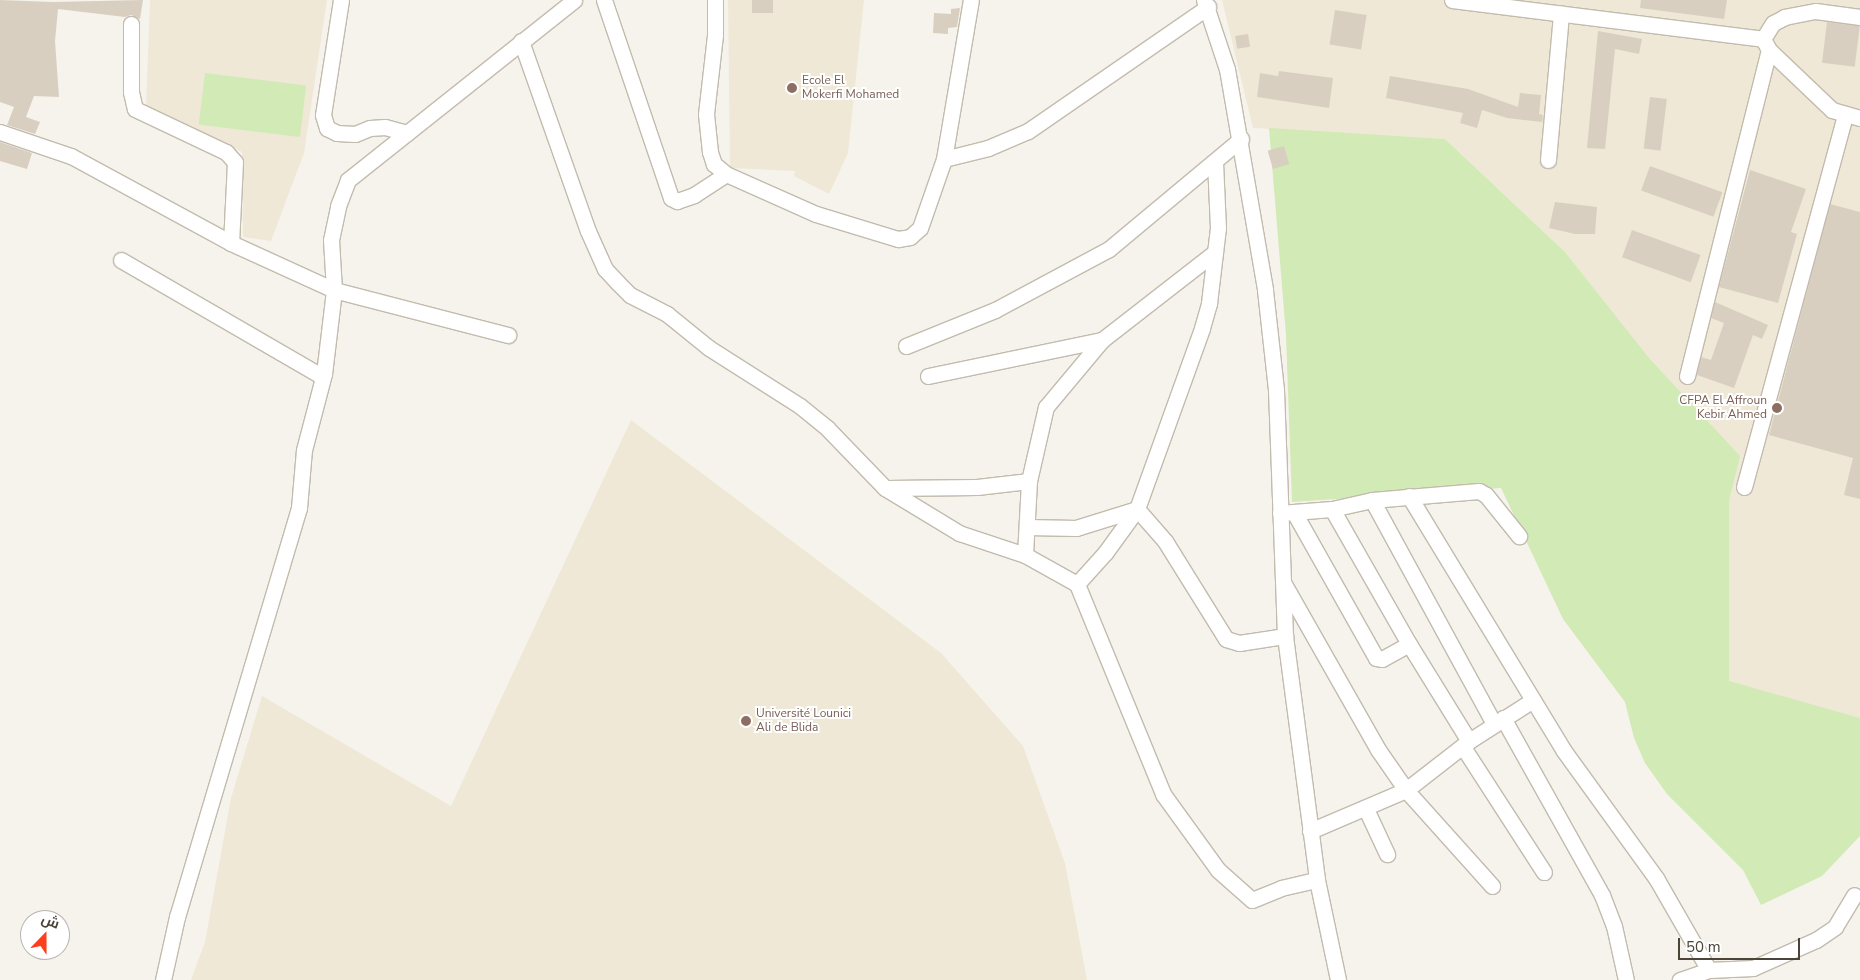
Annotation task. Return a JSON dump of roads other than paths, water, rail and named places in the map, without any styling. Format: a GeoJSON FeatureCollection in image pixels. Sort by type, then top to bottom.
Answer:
{"type":"FeatureCollection","features":[{"type":"Feature","properties":{"kind":"street"},"geometry":{"type":"LineString","coordinates":[[341,0],[324,105],[327,128],[338,133],[355,134],[370,128],[385,127],[407,132]]}},
{"type":"Feature","properties":{"kind":"street"},"geometry":{"type":"LineString","coordinates":[[163,980],[179,908],[299,508],[304,450],[323,377],[334,290],[331,240],[338,206],[348,180],[574,0]]}},
{"type":"Feature","properties":{"kind":"street"},"geometry":{"type":"LineString","coordinates":[[604,0],[671,198],[677,201],[694,195],[726,174]]}},
{"type":"Feature","properties":{"kind":"street"},"geometry":{"type":"LineString","coordinates":[[715,0],[716,35],[706,114],[710,152],[714,164],[726,174],[816,214],[898,239],[910,237],[920,228],[944,159],[971,0]]}},
{"type":"Feature","properties":{"kind":"street"},"geometry":{"type":"LineString","coordinates":[[1452,0],[1766,44],[1812,93],[1832,110],[1860,118]]}},
{"type":"Feature","properties":{"kind":"street"},"geometry":{"type":"LineString","coordinates":[[944,159],[988,148],[1028,131],[1206,3],[1227,68],[1265,290],[1287,514],[1282,581],[1285,636],[1317,880],[1338,980]]}},
{"type":"Feature","properties":{"kind":"street"},"geometry":{"type":"LineString","coordinates":[[1687,376],[1772,23],[1785,17],[1815,12],[1860,17]]}},
{"type":"Feature","properties":{"kind":"street"},"geometry":{"type":"LineString","coordinates":[[1548,160],[1561,14]]}},
{"type":"Feature","properties":{"kind":"street"},"geometry":{"type":"LineString","coordinates":[[131,24],[131,92],[135,109],[226,152],[235,162],[231,243]]}},
{"type":"Feature","properties":{"kind":"street"},"geometry":{"type":"LineString","coordinates":[[522,41],[588,231],[605,269],[630,295],[667,314],[709,348],[800,406],[828,429],[885,488],[960,533],[1025,555],[1077,584],[1163,794],[1218,870],[1252,900],[1281,888],[1317,880]]}},
{"type":"Feature","properties":{"kind":"street"},"geometry":{"type":"LineString","coordinates":[[1744,487],[1845,115]]}},
{"type":"Feature","properties":{"kind":"street"},"geometry":{"type":"LineString","coordinates":[[0,132],[71,156],[231,243],[334,290],[508,335]]}},
{"type":"Feature","properties":{"kind":"street"},"geometry":{"type":"LineString","coordinates":[[906,346],[995,310],[1110,249],[1215,163],[1240,139]]}},
{"type":"Feature","properties":{"kind":"street"},"geometry":{"type":"LineString","coordinates":[[1077,584],[1105,553],[1137,509],[1209,303],[1218,228],[1215,163]]}},
{"type":"Feature","properties":{"kind":"street"},"geometry":{"type":"LineString","coordinates":[[1025,555],[1029,480],[1046,407],[1102,340],[1215,252]]}},
{"type":"Feature","properties":{"kind":"street"},"geometry":{"type":"LineString","coordinates":[[121,260],[323,377]]}},
{"type":"Feature","properties":{"kind":"street"},"geometry":{"type":"LineString","coordinates":[[928,376],[1102,340]]}},
{"type":"Feature","properties":{"kind":"street"},"geometry":{"type":"LineString","coordinates":[[885,488],[977,487],[1029,480]]}},
{"type":"Feature","properties":{"kind":"street"},"geometry":{"type":"LineString","coordinates":[[1287,514],[1332,509],[1372,500],[1479,491],[1486,494],[1519,536]]}},
{"type":"Feature","properties":{"kind":"street"},"geometry":{"type":"LineString","coordinates":[[1409,496],[1564,750],[1656,878],[1709,970]]}},
{"type":"Feature","properties":{"kind":"street"},"geometry":{"type":"LineString","coordinates":[[1372,500],[1498,721],[1602,895],[1614,926],[1626,980]]}},
{"type":"Feature","properties":{"kind":"street"},"geometry":{"type":"LineString","coordinates":[[1026,527],[1076,528],[1137,509]]}},
{"type":"Feature","properties":{"kind":"street"},"geometry":{"type":"LineString","coordinates":[[1137,509],[1166,541],[1226,639],[1240,643],[1285,636]]}},
{"type":"Feature","properties":{"kind":"street"},"geometry":{"type":"LineString","coordinates":[[1332,509],[1466,744],[1544,872]]}},
{"type":"Feature","properties":{"kind":"street"},"geometry":{"type":"LineString","coordinates":[[1287,514],[1376,658],[1382,659],[1409,644]]}},
{"type":"Feature","properties":{"kind":"street"},"geometry":{"type":"LineString","coordinates":[[1282,581],[1379,752],[1406,790],[1492,886]]}},
{"type":"Feature","properties":{"kind":"street"},"geometry":{"type":"LineString","coordinates":[[1310,831],[1366,809],[1406,790],[1498,721],[1533,700]]}},
{"type":"Feature","properties":{"kind":"street"},"geometry":{"type":"LineString","coordinates":[[1366,809],[1387,854]]}},
{"type":"Feature","properties":{"kind":"street"},"geometry":{"type":"LineString","coordinates":[[1680,980],[1709,970],[1755,974],[1828,934],[1835,927],[1854,894]]}},
{"type":"Feature","properties":{"kind":"place","name":"Ecole El Mokerfi Mohamed"},"geometry":{"type":"Point","coordinates":[792,88]}},
{"type":"Feature","properties":{"kind":"place","name":"CFPA El Affroun Kebir Ahmed"},"geometry":{"type":"Point","coordinates":[1777,408]}},
{"type":"Feature","properties":{"kind":"place","name":"Université Lounici Ali de Blida"},"geometry":{"type":"Point","coordinates":[746,721]}}]}
